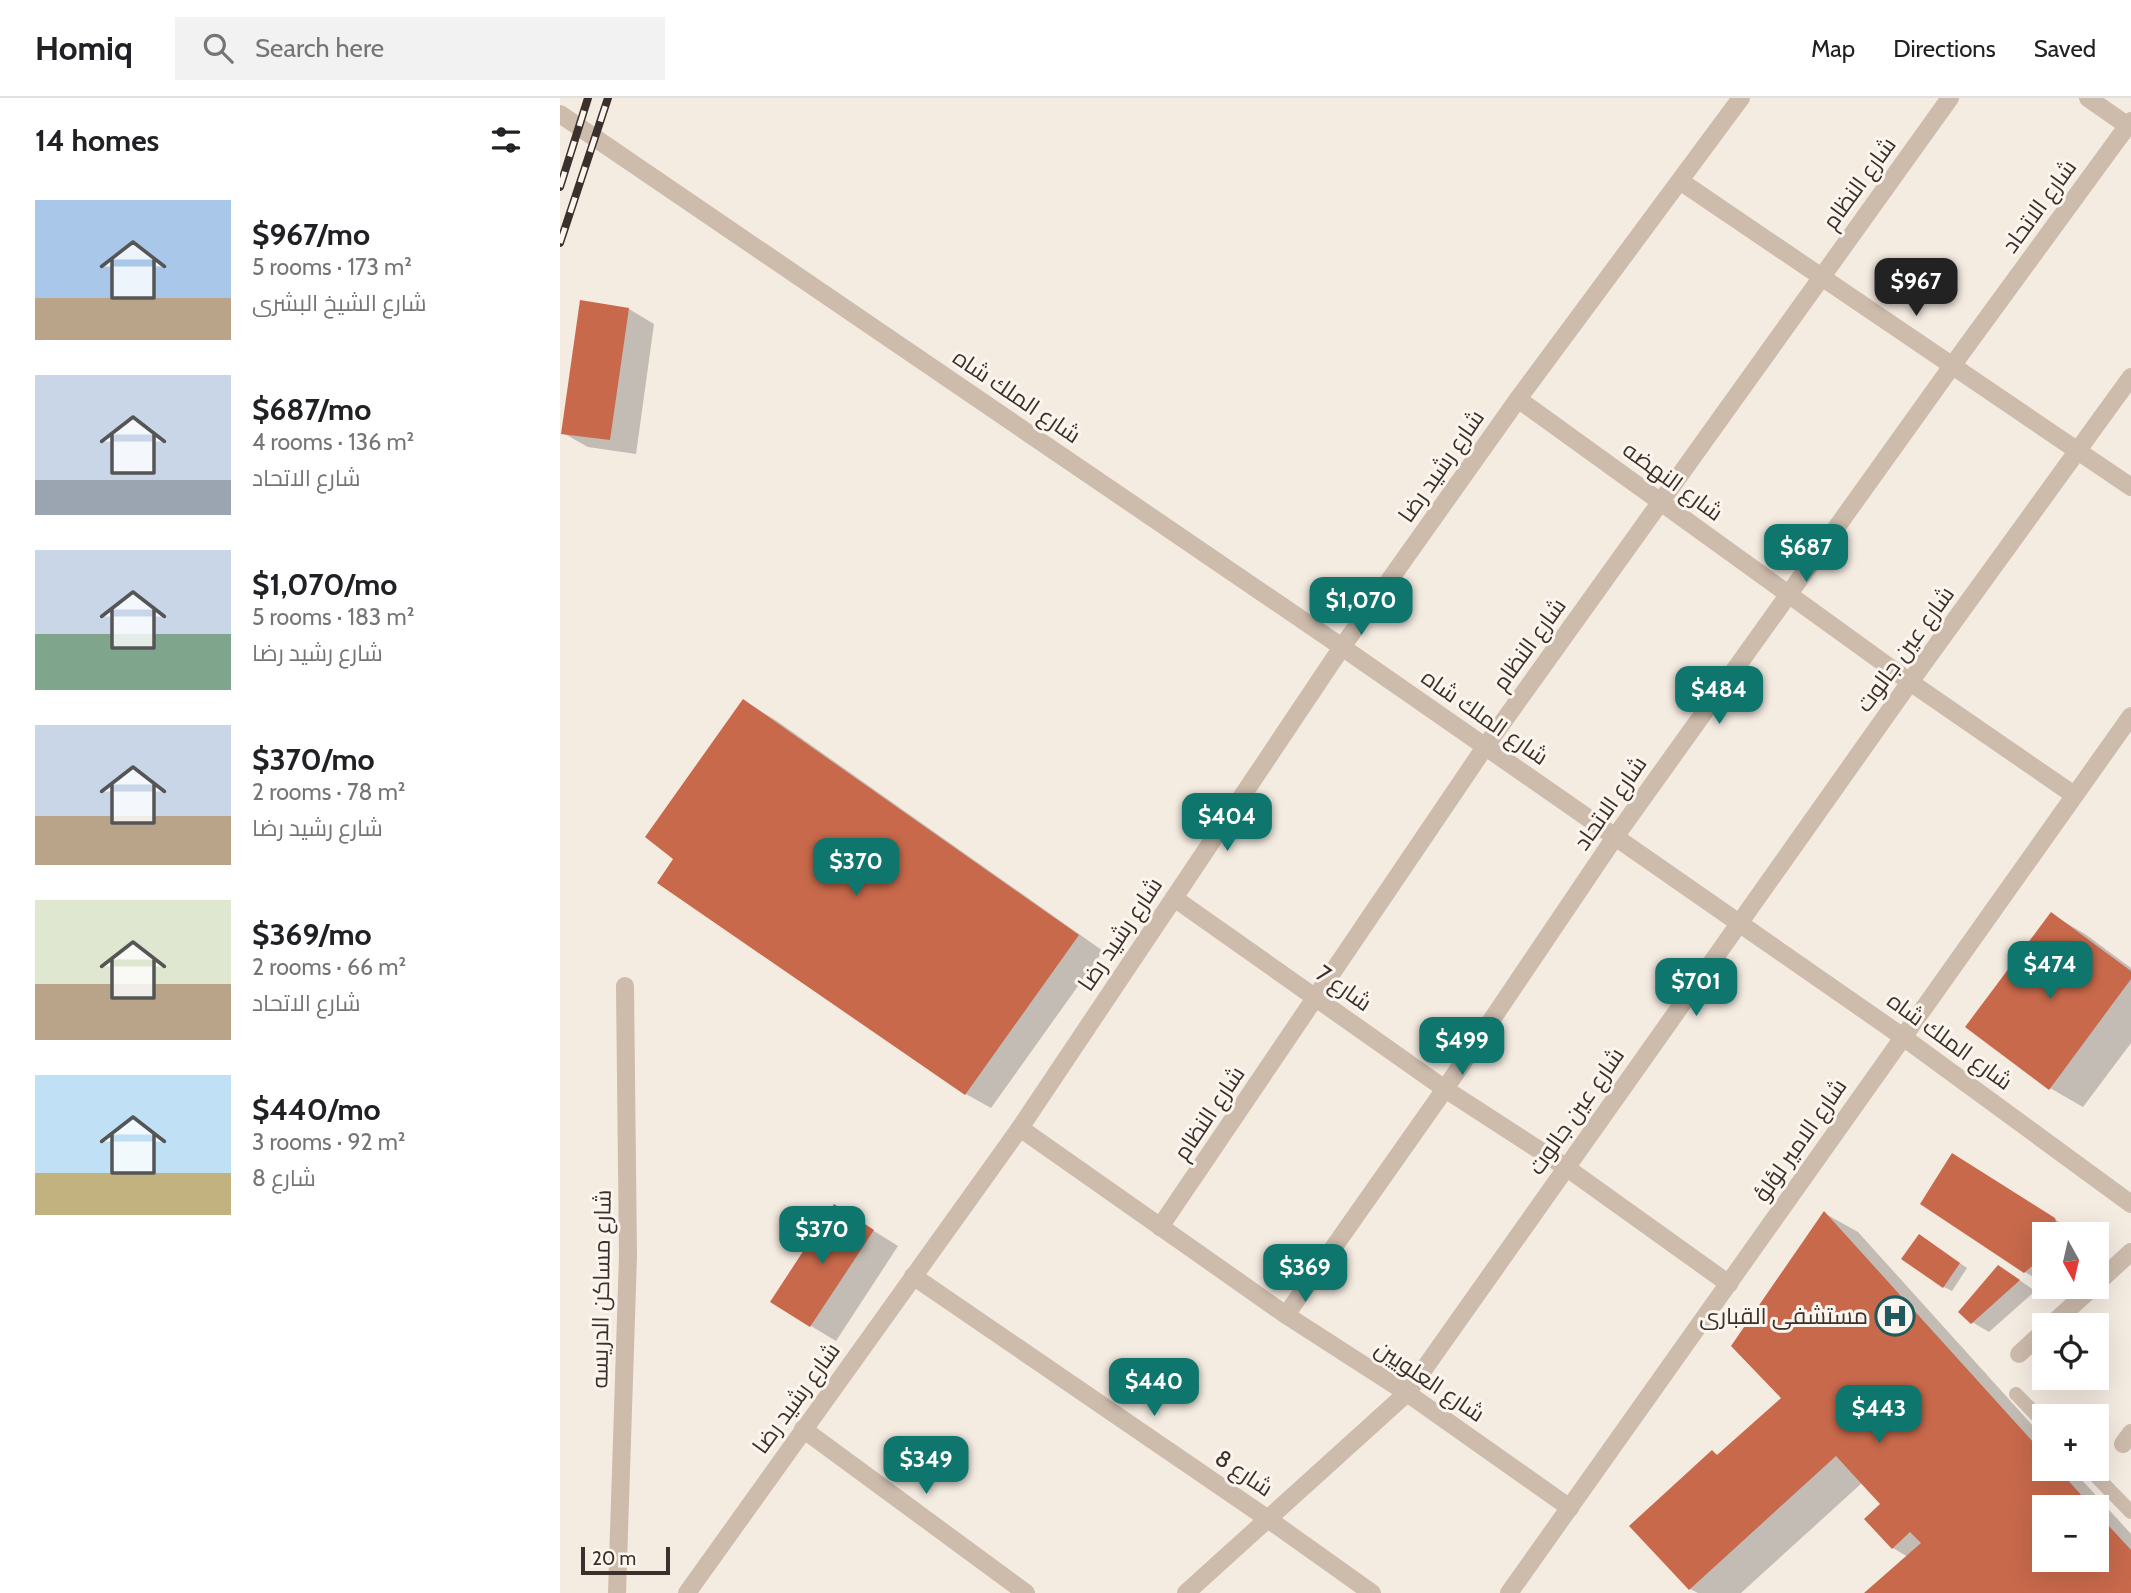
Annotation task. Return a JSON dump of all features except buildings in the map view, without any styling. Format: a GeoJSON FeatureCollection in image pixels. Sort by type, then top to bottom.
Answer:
{"type":"FeatureCollection","features":[{"type":"Feature","properties":{"kind":"street","name":"شارع رشيد رضا"},"geometry":{"type":"LineString","coordinates":[[691,1592],[803,1429],[1020,1128],[1342,648],[1518,399],[1741,98]]}},
{"type":"Feature","properties":{"kind":"street","name":"شارع النظام"},"geometry":{"type":"LineString","coordinates":[[1160,1227],[1317,999],[1485,747],[1950,98]]}},
{"type":"Feature","properties":{"kind":"street"},"geometry":{"type":"LineString","coordinates":[[2088,98],[2130,125]]}},
{"type":"Feature","properties":{"kind":"street","name":"شارع الملك شاه"},"geometry":{"type":"LineString","coordinates":[[560,114],[1342,648],[1739,923],[1903,1037],[2131,1204]]}},
{"type":"Feature","properties":{"kind":"street","name":"شارع الاتحاد"},"geometry":{"type":"LineString","coordinates":[[1286,1315],[1445,1089],[1615,837],[1952,366],[2130,125]]}},
{"type":"Feature","properties":{"kind":"street"},"geometry":{"type":"LineString","coordinates":[[1680,181],[2131,487]]}},
{"type":"Feature","properties":{"kind":"street","name":"شارع عين جالوت"},"geometry":{"type":"LineString","coordinates":[[1186,1593],[1407,1392],[1910,682],[2131,377]]}},
{"type":"Feature","properties":{"kind":"street","name":"شارع النهضه"},"geometry":{"type":"LineString","coordinates":[[1518,399],[1910,682],[2074,795]]}},
{"type":"Feature","properties":{"kind":"street","name":"شارع الامير لؤلؤ"},"geometry":{"type":"LineString","coordinates":[[1509,1593],[2131,716]]}},
{"type":"Feature","properties":{"kind":"street","name":"شارع 7"},"geometry":{"type":"LineString","coordinates":[[1174,898],[1445,1089],[1567,1168],[1729,1284]]}},
{"type":"Feature","properties":{"kind":"street","name":"شارع مساكن الدريسه"},"geometry":{"type":"LineString","coordinates":[[617,1593],[628,1256],[625,985]]}},
{"type":"Feature","properties":{"kind":"street","name":"شارع العلويين"},"geometry":{"type":"LineString","coordinates":[[1020,1128],[1286,1315],[1407,1392],[1570,1508]]}},
{"type":"Feature","properties":{"kind":"street"},"geometry":{"type":"LineString","coordinates":[[2109,1272],[2131,1252]]}},
{"type":"Feature","properties":{"kind":"street","name":"شارع 8"},"geometry":{"type":"LineString","coordinates":[[914,1276],[1372,1593]]}},
{"type":"Feature","properties":{"kind":"street"},"geometry":{"type":"LineString","coordinates":[[2064,1313],[2080,1299]]}},
{"type":"Feature","properties":{"kind":"street"},"geometry":{"type":"LineString","coordinates":[[2020,1354],[2032,1342]]}},
{"type":"Feature","properties":{"kind":"street"},"geometry":{"type":"LineString","coordinates":[[803,1429],[1026,1593]]}},
{"type":"Feature","properties":{"kind":"lane"},"geometry":{"type":"LineString","coordinates":[[2016,1394],[2032,1411]]}},
{"type":"Feature","properties":{"kind":"lane"},"geometry":{"type":"LineString","coordinates":[[2101,1481],[2131,1512]]}},
{"type":"Feature","properties":{"kind":"railway"},"geometry":{"type":"LineString","coordinates":[[560,187],[588,98]]}},
{"type":"Feature","properties":{"kind":"railway"},"geometry":{"type":"LineString","coordinates":[[560,243],[608,98]]}},
{"type":"Feature","properties":{"kind":"place","name":"مستشفى القبارى"},"geometry":{"type":"Point","coordinates":[1895,1316]}}]}
